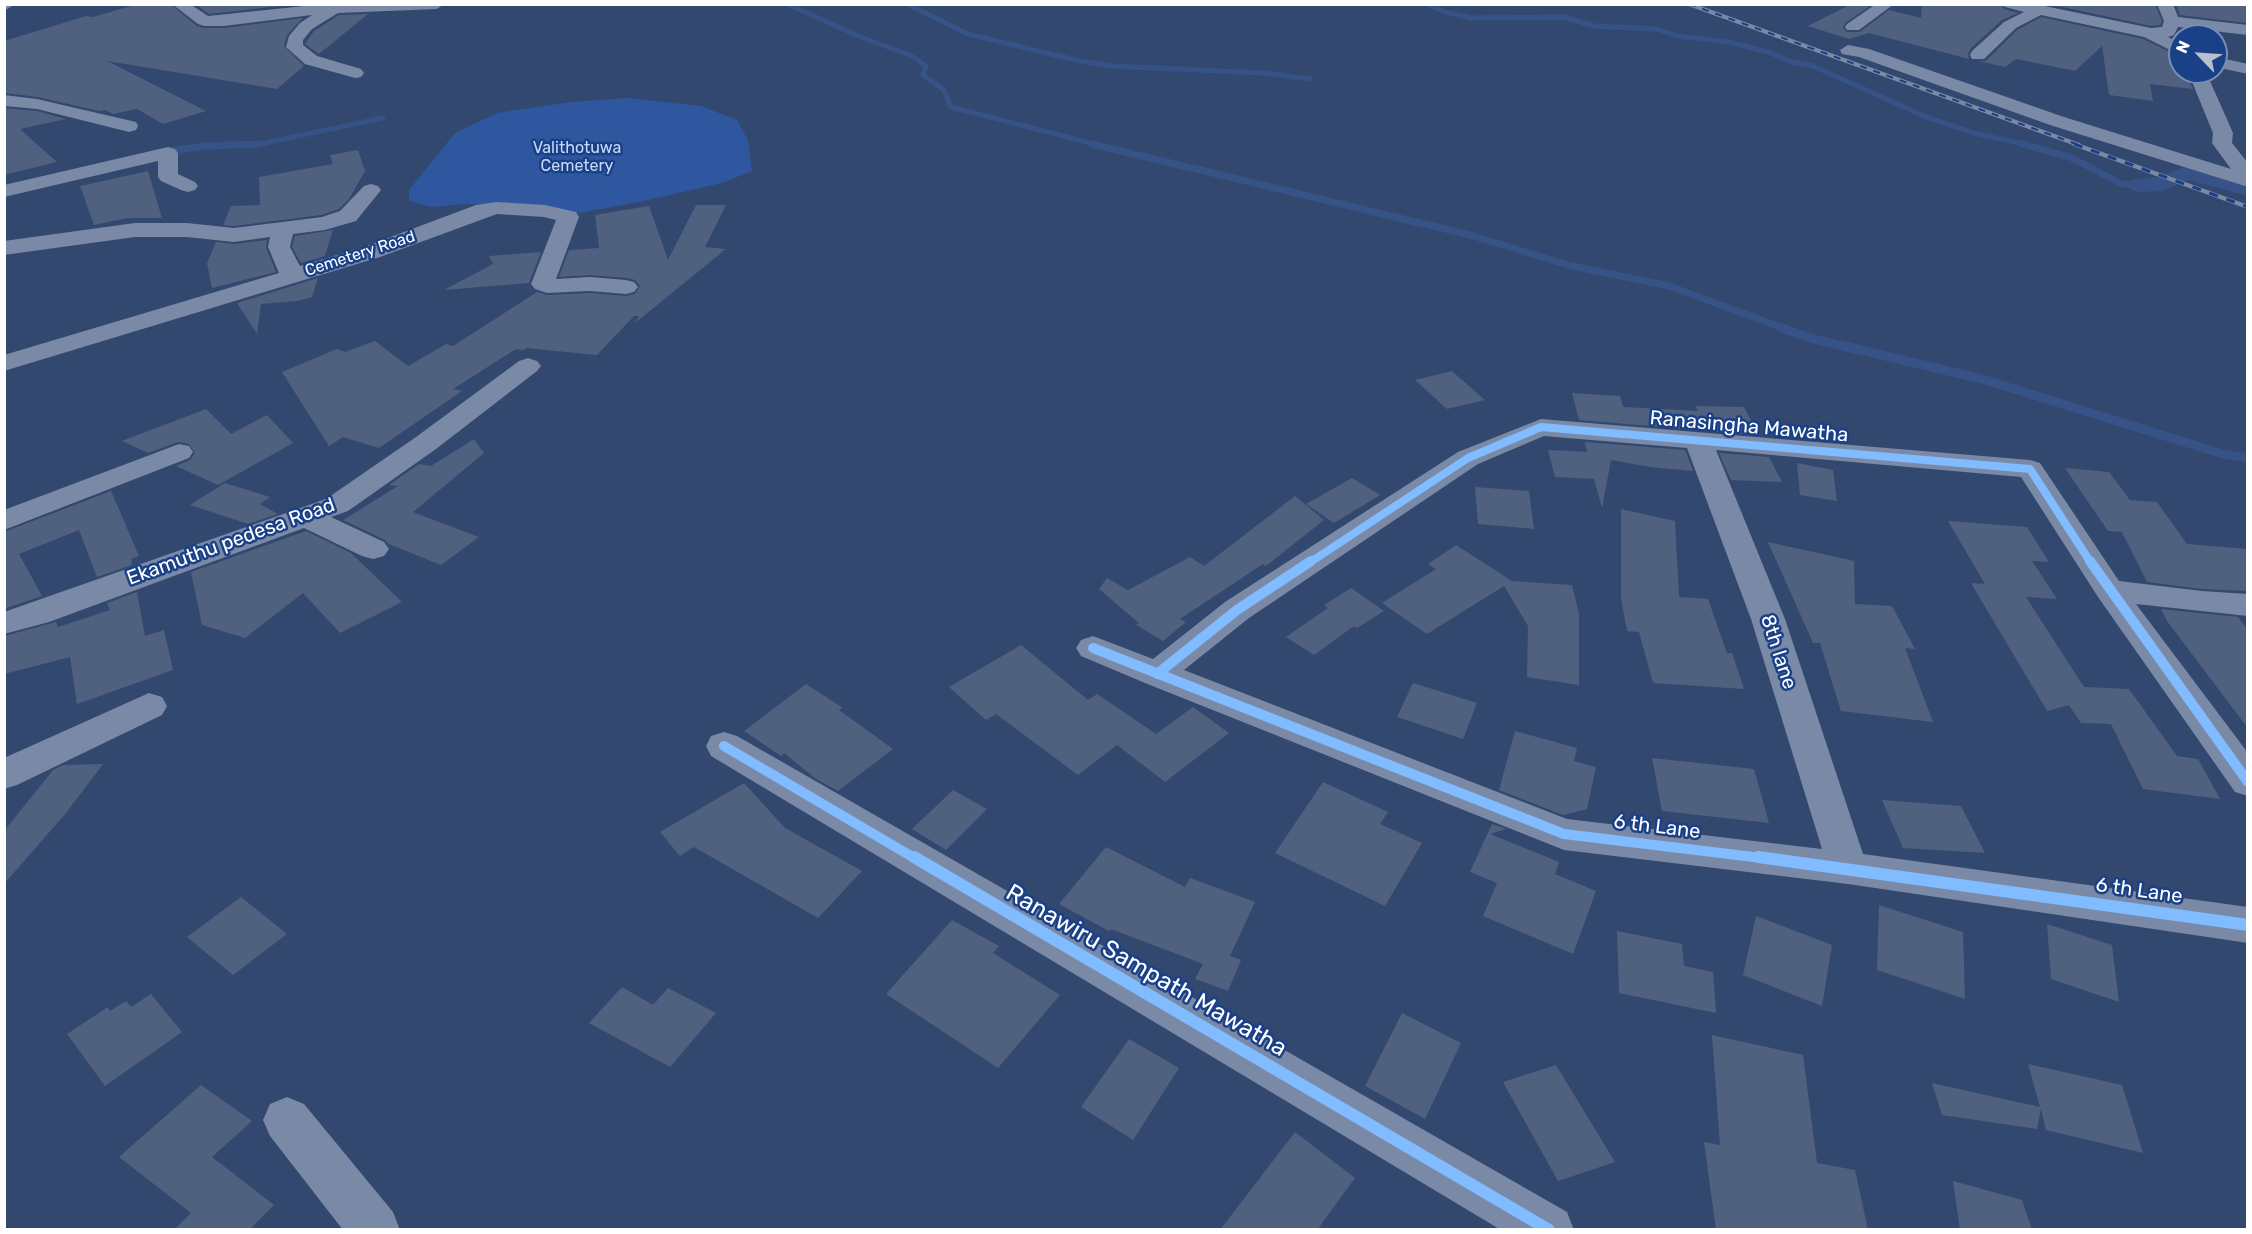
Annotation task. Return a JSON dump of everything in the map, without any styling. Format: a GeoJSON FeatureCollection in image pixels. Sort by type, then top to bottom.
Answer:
{"type":"FeatureCollection","features":[{"type":"Feature","properties":{"kind":"street"},"geometry":{"type":"LineString","coordinates":[[179,4],[204,21],[224,21],[334,8],[437,4]]}},
{"type":"Feature","properties":{"kind":"street"},"geometry":{"type":"LineString","coordinates":[[1853,27],[1887,4]]}},
{"type":"Feature","properties":{"kind":"street"},"geometry":{"type":"LineString","coordinates":[[2010,4],[2149,33],[2168,32],[2172,21],[2165,4]]}},
{"type":"Feature","properties":{"kind":"street"},"geometry":{"type":"LineString","coordinates":[[2075,4],[2149,33],[2168,43]]}},
{"type":"Feature","properties":{"kind":"street"},"geometry":{"type":"LineString","coordinates":[[334,8],[306,26],[295,39],[294,47],[311,60],[355,73]]}},
{"type":"Feature","properties":{"kind":"street"},"geometry":{"type":"LineString","coordinates":[[1978,55],[2010,25],[2037,11]]}},
{"type":"Feature","properties":{"kind":"street"},"geometry":{"type":"LineString","coordinates":[[2172,21],[2247,30]]}},
{"type":"Feature","properties":{"kind":"street"},"geometry":{"type":"LineString","coordinates":[[1848,50],[1863,53],[2057,121],[2247,180]]}},
{"type":"Feature","properties":{"kind":"street"},"geometry":{"type":"LineString","coordinates":[[2228,65],[2247,69]]}},
{"type":"Feature","properties":{"kind":"street"},"geometry":{"type":"LineString","coordinates":[[2202,84],[2223,133],[2222,144],[2247,180]]}},
{"type":"Feature","properties":{"kind":"street"},"geometry":{"type":"LineString","coordinates":[[4,100],[37,104],[129,126]]}},
{"type":"Feature","properties":{"kind":"street"},"geometry":{"type":"LineString","coordinates":[[4,191],[168,153],[168,177],[188,186]]}},
{"type":"Feature","properties":{"kind":"street"},"geometry":{"type":"LineString","coordinates":[[4,248],[135,230],[188,230],[234,235],[325,223],[348,216],[371,190]]}},
{"type":"Feature","properties":{"kind":"street","name":"Cemetery Road"},"geometry":{"type":"LineString","coordinates":[[4,363],[372,252],[484,210],[497,208],[545,211],[568,217],[553,250],[543,284],[547,286],[590,284],[626,287]]}},
{"type":"Feature","properties":{"kind":"street"},"geometry":{"type":"LineString","coordinates":[[283,229],[279,247],[292,275]]}},
{"type":"Feature","properties":{"kind":"street","name":"Ekamuthu pedesa Road"},"geometry":{"type":"LineString","coordinates":[[4,622],[37,614],[338,505],[426,443],[528,366]]}},
{"type":"Feature","properties":{"kind":"street","name":"Ranasingha Mawatha"},"geometry":{"type":"LineString","coordinates":[[1157,674],[1237,610],[1468,458],[1541,427],[2030,469],[2109,590],[2247,782]]}},
{"type":"Feature","properties":{"kind":"street","name":"8th lane"},"geometry":{"type":"LineString","coordinates":[[1698,441],[1768,619],[1848,868]]}},
{"type":"Feature","properties":{"kind":"street"},"geometry":{"type":"LineString","coordinates":[[4,521],[179,452]]}},
{"type":"Feature","properties":{"kind":"street"},"geometry":{"type":"LineString","coordinates":[[306,516],[373,549]]}},
{"type":"Feature","properties":{"kind":"street"},"geometry":{"type":"LineString","coordinates":[[2109,590],[2202,602],[2247,605]]}},
{"type":"Feature","properties":{"kind":"street","name":"6 th Lane"},"geometry":{"type":"LineString","coordinates":[[1094,648],[1564,834],[1848,868],[2247,925]]}},
{"type":"Feature","properties":{"kind":"street"},"geometry":{"type":"LineString","coordinates":[[4,775],[149,706]]}},
{"type":"Feature","properties":{"kind":"street","name":"Ranawiru Sampath Mawatha"},"geometry":{"type":"LineString","coordinates":[[724,746],[1549,1230]]}},
{"type":"Feature","properties":{"kind":"street"},"geometry":{"type":"LineString","coordinates":[[287,1120],[375,1230]]}},
{"type":"Feature","properties":{"kind":"green space","name":"Valithotuwa Cemetery"},"geometry":{"type":"Polygon","coordinates":[[[627,98],[701,106],[737,120],[748,140],[752,171],[722,183],[579,213],[494,205],[463,204],[431,207],[409,201],[409,190],[455,133],[497,113],[571,102],[627,98]]]}},
{"type":"Feature","properties":{"kind":"building"},"geometry":{"type":"Polygon","coordinates":[[[138,4],[170,4],[197,26],[204,28],[224,28],[303,18],[287,35],[284,46],[304,66],[277,89],[107,61],[206,111],[163,124],[137,109],[113,114],[105,110],[99,111],[38,97],[4,93],[4,41],[86,16],[93,17],[138,4]]]}},
{"type":"Feature","properties":{"kind":"building"},"geometry":{"type":"Polygon","coordinates":[[[195,4],[297,4],[209,14],[195,4]]]}},
{"type":"Feature","properties":{"kind":"building"},"geometry":{"type":"Polygon","coordinates":[[[1851,4],[1870,6],[1845,23],[1843,28],[1847,32],[1860,32],[1889,10],[1921,18],[1922,4],[2001,4],[2004,9],[2018,13],[2002,20],[1970,49],[1969,59],[1869,33],[1849,39],[1808,26],[1851,4]]]}},
{"type":"Feature","properties":{"kind":"building"},"geometry":{"type":"Polygon","coordinates":[[[2049,4],[2155,4],[2162,21],[2160,25],[2151,26],[2049,4]]]}},
{"type":"Feature","properties":{"kind":"building"},"geometry":{"type":"Polygon","coordinates":[[[2176,4],[2247,4],[2247,23],[2180,15],[2176,4]]]}},
{"type":"Feature","properties":{"kind":"building"},"geometry":{"type":"Polygon","coordinates":[[[368,14],[319,54],[305,44],[314,31],[339,15],[368,14]]]}},
{"type":"Feature","properties":{"kind":"building"},"geometry":{"type":"Polygon","coordinates":[[[2041,17],[2143,39],[2168,51],[2168,84],[2190,84],[2193,89],[2150,84],[2153,101],[2109,95],[2102,46],[2075,71],[2016,59],[2005,67],[1979,61],[1986,61],[2017,30],[2041,17]]]}},
{"type":"Feature","properties":{"kind":"building"},"geometry":{"type":"Polygon","coordinates":[[[4,108],[37,111],[66,119],[20,129],[57,162],[4,175],[4,108]]]}},
{"type":"Feature","properties":{"kind":"building"},"geometry":{"type":"Polygon","coordinates":[[[358,150],[365,171],[349,199],[339,209],[321,215],[234,226],[223,225],[231,206],[260,205],[259,177],[333,164],[330,155],[358,150]]]}},
{"type":"Feature","properties":{"kind":"building"},"geometry":{"type":"Polygon","coordinates":[[[148,171],[162,218],[128,218],[94,225],[80,186],[148,171]]]}},
{"type":"Feature","properties":{"kind":"building"},"geometry":{"type":"Polygon","coordinates":[[[696,205],[726,205],[705,247],[726,249],[635,323],[639,316],[634,316],[597,355],[516,349],[453,389],[462,391],[379,448],[343,437],[329,446],[282,372],[337,349],[345,352],[375,341],[408,366],[446,344],[453,346],[537,292],[547,295],[590,293],[626,296],[635,294],[640,286],[635,280],[627,278],[590,275],[559,277],[569,250],[599,248],[595,215],[649,206],[668,260],[696,205]]]}},
{"type":"Feature","properties":{"kind":"building"},"geometry":{"type":"Polygon","coordinates":[[[333,230],[325,256],[301,263],[292,247],[295,236],[333,230]]]}},
{"type":"Feature","properties":{"kind":"building"},"geometry":{"type":"Polygon","coordinates":[[[267,240],[266,248],[276,272],[212,288],[207,263],[216,242],[234,244],[267,240]]]}},
{"type":"Feature","properties":{"kind":"building"},"geometry":{"type":"Polygon","coordinates":[[[541,252],[529,283],[444,290],[493,264],[489,256],[541,252]]]}},
{"type":"Feature","properties":{"kind":"building"},"geometry":{"type":"Polygon","coordinates":[[[318,278],[312,297],[298,301],[261,304],[257,334],[237,303],[318,278]]]}},
{"type":"Feature","properties":{"kind":"building"},"geometry":{"type":"Polygon","coordinates":[[[1452,371],[1485,400],[1447,409],[1415,380],[1452,371]]]}},
{"type":"Feature","properties":{"kind":"building"},"geometry":{"type":"Polygon","coordinates":[[[1572,393],[1620,396],[1623,407],[1698,411],[1695,406],[1744,407],[1758,435],[1579,420],[1572,393]]]}},
{"type":"Feature","properties":{"kind":"building"},"geometry":{"type":"Polygon","coordinates":[[[206,409],[231,434],[267,415],[293,443],[218,485],[176,466],[190,460],[195,453],[189,444],[178,442],[148,453],[122,441],[206,409]]]}},
{"type":"Feature","properties":{"kind":"building"},"geometry":{"type":"Polygon","coordinates":[[[474,439],[484,453],[413,512],[479,537],[441,565],[389,544],[343,520],[398,486],[389,485],[419,464],[431,466],[474,439]]]}},
{"type":"Feature","properties":{"kind":"building"},"geometry":{"type":"Polygon","coordinates":[[[1585,442],[1685,450],[1693,471],[1611,460],[1602,508],[1594,479],[1555,477],[1548,450],[1587,452],[1585,442]]]}},
{"type":"Feature","properties":{"kind":"building"},"geometry":{"type":"Polygon","coordinates":[[[1719,453],[1769,457],[1782,482],[1731,480],[1719,453]]]}},
{"type":"Feature","properties":{"kind":"building"},"geometry":{"type":"Polygon","coordinates":[[[1797,463],[1833,470],[1837,501],[1800,495],[1797,463]]]}},
{"type":"Feature","properties":{"kind":"building"},"geometry":{"type":"Polygon","coordinates":[[[2065,468],[2109,472],[2130,500],[2157,502],[2187,544],[2247,549],[2247,591],[2202,589],[2147,582],[2122,532],[2108,531],[2065,468]]]}},
{"type":"Feature","properties":{"kind":"building"},"geometry":{"type":"Polygon","coordinates":[[[1352,478],[1380,495],[1334,523],[1306,504],[1352,478]]]}},
{"type":"Feature","properties":{"kind":"building"},"geometry":{"type":"Polygon","coordinates":[[[225,483],[270,497],[260,504],[278,514],[248,524],[190,505],[225,483]]]}},
{"type":"Feature","properties":{"kind":"building"},"geometry":{"type":"Polygon","coordinates":[[[1475,487],[1529,491],[1534,529],[1478,524],[1475,487]]]}},
{"type":"Feature","properties":{"kind":"building"},"geometry":{"type":"Polygon","coordinates":[[[111,491],[139,556],[131,559],[132,565],[97,577],[79,530],[19,554],[42,596],[4,609],[4,532],[111,491]]]}},
{"type":"Feature","properties":{"kind":"building"},"geometry":{"type":"Polygon","coordinates":[[[1295,496],[1324,520],[1266,566],[1263,564],[1180,619],[1186,622],[1163,641],[1136,625],[1139,623],[1099,589],[1107,578],[1128,590],[1190,557],[1204,566],[1295,496]]]}},
{"type":"Feature","properties":{"kind":"building"},"geometry":{"type":"Polygon","coordinates":[[[1621,509],[1675,521],[1679,597],[1708,599],[1727,653],[1732,653],[1744,689],[1653,683],[1639,632],[1627,631],[1621,598],[1621,509]]]}},
{"type":"Feature","properties":{"kind":"building"},"geometry":{"type":"Polygon","coordinates":[[[1948,521],[2027,527],[2049,562],[2032,561],[2057,599],[2026,597],[2084,687],[2129,689],[2177,756],[2198,759],[2220,799],[2143,789],[2111,724],[2081,723],[2069,705],[2047,711],[1971,583],[1985,584],[1948,521]]]}},
{"type":"Feature","properties":{"kind":"building"},"geometry":{"type":"Polygon","coordinates":[[[306,531],[351,553],[402,602],[340,633],[303,593],[245,638],[202,625],[191,572],[306,531]]]}},
{"type":"Feature","properties":{"kind":"building"},"geometry":{"type":"Polygon","coordinates":[[[1768,542],[1854,561],[1855,604],[1892,606],[1915,649],[1905,648],[1933,722],[1841,711],[1820,643],[1813,643],[1768,542]]]}},
{"type":"Feature","properties":{"kind":"building"},"geometry":{"type":"Polygon","coordinates":[[[1456,545],[1512,581],[1572,585],[1579,614],[1579,685],[1527,677],[1528,626],[1504,586],[1427,634],[1382,603],[1436,569],[1428,564],[1456,545]]]}},
{"type":"Feature","properties":{"kind":"building"},"geometry":{"type":"Polygon","coordinates":[[[1351,588],[1384,611],[1357,628],[1354,626],[1314,655],[1286,637],[1328,608],[1324,605],[1351,588]]]}},
{"type":"Feature","properties":{"kind":"building"},"geometry":{"type":"Polygon","coordinates":[[[137,592],[145,636],[164,630],[173,670],[77,704],[70,657],[4,674],[4,636],[56,622],[58,627],[110,610],[107,603],[137,592]]]}},
{"type":"Feature","properties":{"kind":"building"},"geometry":{"type":"Polygon","coordinates":[[[2161,609],[2238,617],[2247,629],[2247,727],[2167,621],[2161,609]]]}},
{"type":"Feature","properties":{"kind":"building"},"geometry":{"type":"Polygon","coordinates":[[[1021,645],[1088,700],[1097,694],[1156,734],[1193,707],[1229,733],[1165,782],[1117,745],[1078,775],[996,714],[986,720],[949,687],[1021,645]]]}},
{"type":"Feature","properties":{"kind":"building"},"geometry":{"type":"Polygon","coordinates":[[[1413,683],[1477,703],[1463,739],[1397,717],[1413,683]]]}},
{"type":"Feature","properties":{"kind":"building"},"geometry":{"type":"Polygon","coordinates":[[[806,684],[843,708],[839,710],[893,749],[838,791],[816,779],[784,753],[781,756],[744,731],[806,684]]]}},
{"type":"Feature","properties":{"kind":"building"},"geometry":{"type":"Polygon","coordinates":[[[1515,731],[1577,748],[1574,761],[1596,767],[1587,809],[1563,815],[1499,790],[1515,731]]]}},
{"type":"Feature","properties":{"kind":"building"},"geometry":{"type":"Polygon","coordinates":[[[1652,758],[1754,769],[1769,823],[1662,811],[1652,758]]]}},
{"type":"Feature","properties":{"kind":"building"},"geometry":{"type":"Polygon","coordinates":[[[103,764],[66,813],[4,884],[4,831],[53,770],[63,765],[103,764]]]}},
{"type":"Feature","properties":{"kind":"building"},"geometry":{"type":"Polygon","coordinates":[[[1323,782],[1388,812],[1380,824],[1422,843],[1385,906],[1275,853],[1323,782]]]}},
{"type":"Feature","properties":{"kind":"building"},"geometry":{"type":"Polygon","coordinates":[[[744,783],[785,828],[862,871],[818,918],[694,847],[680,856],[660,832],[744,783]]]}},
{"type":"Feature","properties":{"kind":"building"},"geometry":{"type":"Polygon","coordinates":[[[953,790],[987,809],[946,850],[912,829],[953,790]]]}},
{"type":"Feature","properties":{"kind":"building"},"geometry":{"type":"Polygon","coordinates":[[[1882,800],[1961,806],[1985,853],[1903,848],[1882,800]]]}},
{"type":"Feature","properties":{"kind":"building"},"geometry":{"type":"Polygon","coordinates":[[[1492,824],[1506,829],[1490,834],[1559,862],[1555,874],[1596,891],[1573,954],[1483,916],[1497,883],[1470,872],[1492,824]]]}},
{"type":"Feature","properties":{"kind":"building"},"geometry":{"type":"Polygon","coordinates":[[[1106,847],[1185,887],[1190,878],[1255,902],[1230,956],[1241,960],[1228,991],[1195,979],[1203,964],[1111,929],[1109,931],[1059,904],[1106,847]]]}},
{"type":"Feature","properties":{"kind":"building"},"geometry":{"type":"Polygon","coordinates":[[[241,897],[287,934],[233,975],[187,937],[241,897]]]}},
{"type":"Feature","properties":{"kind":"building"},"geometry":{"type":"Polygon","coordinates":[[[1879,905],[1963,932],[1965,999],[1877,970],[1879,905]]]}},
{"type":"Feature","properties":{"kind":"building"},"geometry":{"type":"Polygon","coordinates":[[[1756,916],[1832,945],[1822,1006],[1743,975],[1756,916]]]}},
{"type":"Feature","properties":{"kind":"building"},"geometry":{"type":"Polygon","coordinates":[[[952,920],[999,946],[993,953],[1060,995],[998,1068],[886,994],[952,920]]]}},
{"type":"Feature","properties":{"kind":"building"},"geometry":{"type":"Polygon","coordinates":[[[2047,924],[2112,945],[2119,1002],[2051,979],[2047,924]]]}},
{"type":"Feature","properties":{"kind":"building"},"geometry":{"type":"Polygon","coordinates":[[[1617,931],[1682,944],[1684,966],[1713,972],[1716,1013],[1619,993],[1617,931]]]}},
{"type":"Feature","properties":{"kind":"building"},"geometry":{"type":"Polygon","coordinates":[[[622,987],[653,1005],[668,988],[716,1013],[670,1067],[589,1023],[622,987]]]}},
{"type":"Feature","properties":{"kind":"building"},"geometry":{"type":"Polygon","coordinates":[[[151,994],[182,1032],[105,1086],[67,1034],[108,1007],[110,1011],[126,1001],[131,1007],[151,994]]]}},
{"type":"Feature","properties":{"kind":"building"},"geometry":{"type":"Polygon","coordinates":[[[1402,1013],[1461,1043],[1425,1119],[1365,1086],[1402,1013]]]}},
{"type":"Feature","properties":{"kind":"building"},"geometry":{"type":"Polygon","coordinates":[[[1712,1035],[1803,1055],[1817,1163],[1855,1170],[1868,1230],[1716,1230],[1704,1142],[1720,1145],[1712,1035]]]}},
{"type":"Feature","properties":{"kind":"building"},"geometry":{"type":"Polygon","coordinates":[[[1129,1039],[1179,1068],[1133,1140],[1081,1107],[1129,1039]]]}},
{"type":"Feature","properties":{"kind":"building"},"geometry":{"type":"Polygon","coordinates":[[[2028,1064],[2122,1085],[2143,1153],[2046,1130],[2041,1109],[2037,1129],[1942,1115],[1932,1083],[2040,1107],[2028,1064]]]}},
{"type":"Feature","properties":{"kind":"building"},"geometry":{"type":"Polygon","coordinates":[[[1556,1065],[1615,1162],[1558,1181],[1503,1082],[1556,1065]]]}},
{"type":"Feature","properties":{"kind":"building"},"geometry":{"type":"Polygon","coordinates":[[[201,1085],[252,1121],[212,1157],[274,1205],[249,1230],[174,1230],[191,1213],[119,1157],[201,1085]]]}},
{"type":"Feature","properties":{"kind":"building"},"geometry":{"type":"Polygon","coordinates":[[[1295,1132],[1355,1178],[1317,1230],[1220,1230],[1295,1132]]]}},
{"type":"Feature","properties":{"kind":"building"},"geometry":{"type":"Polygon","coordinates":[[[1953,1181],[2022,1200],[2032,1230],[1960,1230],[1953,1181]]]}},
{"type":"Feature","properties":{"kind":"waterway"},"geometry":{"type":"LineString","coordinates":[[787,4],[863,38],[910,55],[926,66],[923,75],[944,90],[951,107],[1098,145]]}},
{"type":"Feature","properties":{"kind":"waterway"},"geometry":{"type":"LineString","coordinates":[[907,4],[968,34],[1080,61],[1112,66],[1263,73],[1310,79]]}},
{"type":"Feature","properties":{"kind":"waterway"},"geometry":{"type":"LineString","coordinates":[[1427,4],[1445,12],[1471,18],[1564,17],[1594,26],[1657,29],[1677,36],[1729,42],[1768,52],[1792,62],[1813,66],[1926,117],[1977,134],[2029,145]]}},
{"type":"Feature","properties":{"kind":"waterway"},"geometry":{"type":"LineString","coordinates":[[260,144],[383,118]]}},
{"type":"Feature","properties":{"kind":"waterway"},"geometry":{"type":"LineString","coordinates":[[232,145],[260,144]]}},
{"type":"Feature","properties":{"kind":"waterway"},"geometry":{"type":"LineString","coordinates":[[232,145],[260,144]]}},
{"type":"Feature","properties":{"kind":"waterway"},"geometry":{"type":"LineString","coordinates":[[1092,144],[1470,235],[1568,265],[1669,286],[1786,329]]}},
{"type":"Feature","properties":{"kind":"waterway"},"geometry":{"type":"LineString","coordinates":[[2023,144],[2072,158],[2122,184],[2140,185]]}},
{"type":"Feature","properties":{"kind":"waterway"},"geometry":{"type":"LineString","coordinates":[[163,152],[232,145]]}},
{"type":"Feature","properties":{"kind":"waterway"},"geometry":{"type":"LineString","coordinates":[[2140,185],[2162,184],[2187,173],[2217,179],[2248,189]]}},
{"type":"Feature","properties":{"kind":"waterway"},"geometry":{"type":"LineString","coordinates":[[1782,328],[1810,338],[1982,379],[2223,454],[2248,458]]}},
{"type":"Feature","properties":{"kind":"railway"},"geometry":{"type":"LineString","coordinates":[[1689,4],[2079,145]]}},
{"type":"Feature","properties":{"kind":"railway"},"geometry":{"type":"LineString","coordinates":[[2074,144],[2248,207]]}},
{"type":"Feature","properties":{"kind":"cycle path"},"geometry":{"type":"LineString","coordinates":[[1157,674],[1237,610],[1468,458],[1541,427],[2030,469],[2109,590],[2248,782]]}},
{"type":"Feature","properties":{"kind":"cycle path"},"geometry":{"type":"LineString","coordinates":[[1093,648],[1564,834],[1848,868],[2248,925]]}},
{"type":"Feature","properties":{"kind":"cycle path"},"geometry":{"type":"LineString","coordinates":[[724,746],[1549,1230]]}}]}
